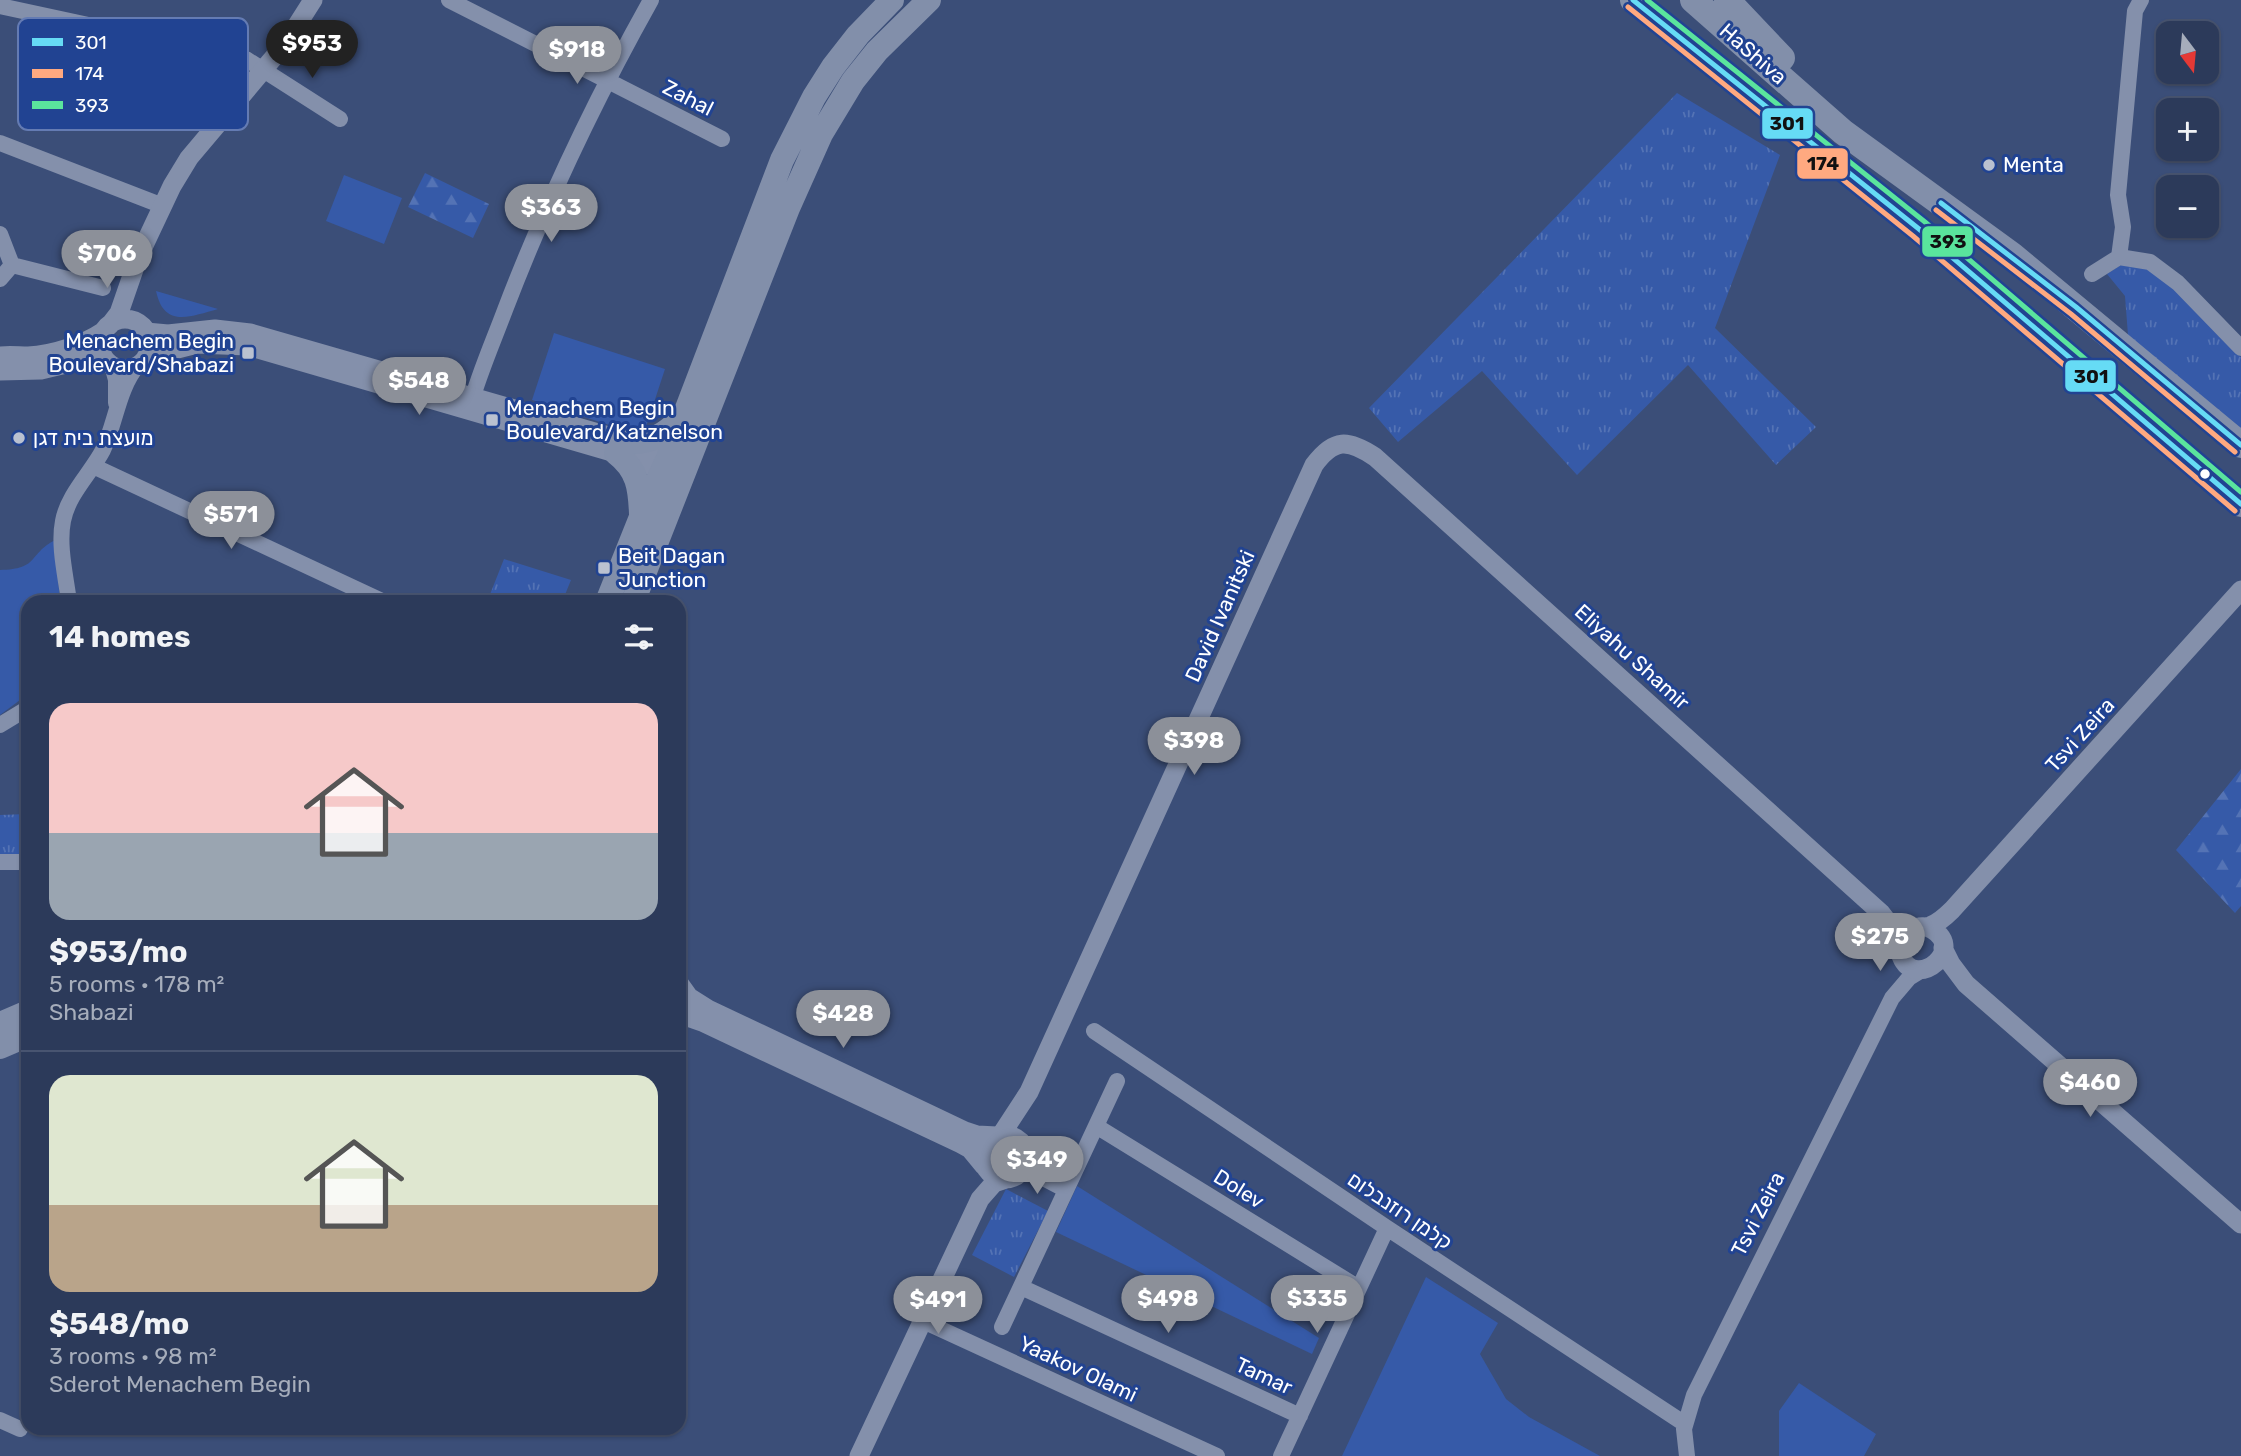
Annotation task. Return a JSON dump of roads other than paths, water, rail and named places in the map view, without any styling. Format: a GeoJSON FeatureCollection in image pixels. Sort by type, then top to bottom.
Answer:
{"type":"FeatureCollection","features":[{"type":"Feature","properties":{"kind":"highway","name":"HaShiva"},"geometry":{"type":"LineString","coordinates":[[1633,0],[1919,229],[2241,504]]}},
{"type":"Feature","properties":{"kind":"highway","name":"HaShiva"},"geometry":{"type":"LineString","coordinates":[[1693,0],[1843,131],[2077,307],[2117,344],[2241,446]]}},
{"type":"Feature","properties":{"kind":"highway"},"geometry":{"type":"LineString","coordinates":[[1727,0],[1764,42],[1924,190]]}},
{"type":"Feature","properties":{"kind":"main road"},"geometry":{"type":"LineString","coordinates":[[635,595],[682,418],[766,198],[800,123],[834,67],[858,35],[892,0]]}},
{"type":"Feature","properties":{"kind":"main road"},"geometry":{"type":"LineString","coordinates":[[610,595],[641,517],[671,466],[821,134],[853,81],[877,51],[929,0]]}},
{"type":"Feature","properties":{"kind":"main road"},"geometry":{"type":"LineString","coordinates":[[641,517],[637,479],[623,448],[662,436],[682,418]]}},
{"type":"Feature","properties":{"kind":"main road"},"geometry":{"type":"LineString","coordinates":[[0,1024],[21,1015]]}},
{"type":"Feature","properties":{"kind":"main road"},"geometry":{"type":"LineString","coordinates":[[0,1047],[21,1038]]}},
{"type":"Feature","properties":{"kind":"street"},"geometry":{"type":"LineString","coordinates":[[248,90],[285,44],[313,0]]}},
{"type":"Feature","properties":{"kind":"street","name":"Zahal"},"geometry":{"type":"LineString","coordinates":[[449,0],[722,139]]}},
{"type":"Feature","properties":{"kind":"street"},"geometry":{"type":"LineString","coordinates":[[471,404],[547,205],[606,81],[651,0]]}},
{"type":"Feature","properties":{"kind":"street"},"geometry":{"type":"LineString","coordinates":[[2119,257],[2123,227],[2118,195],[2135,11],[2141,0]]}},
{"type":"Feature","properties":{"kind":"street"},"geometry":{"type":"LineString","coordinates":[[0,6],[57,18]]}},
{"type":"Feature","properties":{"kind":"street"},"geometry":{"type":"LineString","coordinates":[[248,60],[341,119]]}},
{"type":"Feature","properties":{"kind":"street"},"geometry":{"type":"LineString","coordinates":[[115,412],[116,380],[100,348],[106,328],[115,320],[124,303],[133,272],[163,205],[189,158],[213,130]]}},
{"type":"Feature","properties":{"kind":"street"},"geometry":{"type":"LineString","coordinates":[[0,143],[163,205]]}},
{"type":"Feature","properties":{"kind":"street"},"geometry":{"type":"LineString","coordinates":[[0,234],[12,265]]}},
{"type":"Feature","properties":{"kind":"street"},"geometry":{"type":"LineString","coordinates":[[2092,274],[2119,257],[2150,262],[2178,283],[2241,348]]}},
{"type":"Feature","properties":{"kind":"street"},"geometry":{"type":"LineString","coordinates":[[0,279],[12,265]]}},
{"type":"Feature","properties":{"kind":"street"},"geometry":{"type":"LineString","coordinates":[[12,265],[103,288]]}},
{"type":"Feature","properties":{"kind":"street"},"geometry":{"type":"LineString","coordinates":[[68,595],[62,537],[63,520],[70,502],[103,449],[132,372],[142,361],[150,342],[136,312],[133,272]]}},
{"type":"Feature","properties":{"kind":"street"},"geometry":{"type":"LineString","coordinates":[[0,356],[38,355],[72,346],[123,319],[138,323],[145,330],[168,334],[215,329],[250,332],[471,404]]}},
{"type":"Feature","properties":{"kind":"street"},"geometry":{"type":"LineString","coordinates":[[0,371],[41,370],[87,359],[124,369],[197,344],[248,346],[471,404],[623,448],[671,466]]}},
{"type":"Feature","properties":{"kind":"street","name":"Eliyahu Shamir"},"geometry":{"type":"LineString","coordinates":[[1347,444],[1360,447],[1374,457],[1881,912],[1891,926],[1900,951]]}},
{"type":"Feature","properties":{"kind":"street","name":"David Ivanitski"},"geometry":{"type":"LineString","coordinates":[[999,1136],[1029,1092],[1314,465],[1330,447],[1347,444]]}},
{"type":"Feature","properties":{"kind":"street"},"geometry":{"type":"LineString","coordinates":[[93,466],[369,595]]}},
{"type":"Feature","properties":{"kind":"street","name":"Tsvi Zeira"},"geometry":{"type":"LineString","coordinates":[[1943,944],[1942,931],[1952,911],[2241,590]]}},
{"type":"Feature","properties":{"kind":"street"},"geometry":{"type":"LineString","coordinates":[[0,724],[21,712]]}},
{"type":"Feature","properties":{"kind":"street"},"geometry":{"type":"LineString","coordinates":[[0,862],[21,862]]}},
{"type":"Feature","properties":{"kind":"street","name":"Tsvi Zeira"},"geometry":{"type":"LineString","coordinates":[[1923,927],[1952,911]]}},
{"type":"Feature","properties":{"kind":"street","name":"Eliyahu Shamir"},"geometry":{"type":"LineString","coordinates":[[1881,912],[1923,927]]}},
{"type":"Feature","properties":{"kind":"street"},"geometry":{"type":"LineString","coordinates":[[1966,984],[1943,972],[1908,965],[1900,951],[1904,936],[1923,927],[1939,935],[1951,964],[1966,984],[2241,1224]]}},
{"type":"Feature","properties":{"kind":"street"},"geometry":{"type":"LineString","coordinates":[[1925,969],[1940,960],[1943,944]]}},
{"type":"Feature","properties":{"kind":"street","name":"Tsvi Zeira"},"geometry":{"type":"LineString","coordinates":[[1687,1456],[1685,1424],[1694,1395],[1892,998],[1897,983],[1900,951]]}},
{"type":"Feature","properties":{"kind":"street","name":"Tsvi Zeira"},"geometry":{"type":"LineString","coordinates":[[1892,998],[1909,978],[1925,969]]}},
{"type":"Feature","properties":{"kind":"street"},"geometry":{"type":"LineString","coordinates":[[686,994],[708,1009],[965,1131],[977,1135],[1010,1135],[1023,1145],[1027,1155],[1024,1168],[1013,1178],[994,1183],[980,1199],[859,1456]]}},
{"type":"Feature","properties":{"kind":"street"},"geometry":{"type":"LineString","coordinates":[[686,1016],[961,1144],[970,1149],[993,1176],[1006,1179]]}},
{"type":"Feature","properties":{"kind":"street","name":"קלמן רוזנבלום"},"geometry":{"type":"LineString","coordinates":[[1094,1031],[1685,1424]]}},
{"type":"Feature","properties":{"kind":"street"},"geometry":{"type":"LineString","coordinates":[[1002,1327],[1117,1081]]}},
{"type":"Feature","properties":{"kind":"street","name":"David Ivanitski"},"geometry":{"type":"LineString","coordinates":[[1023,1145],[1029,1092]]}},
{"type":"Feature","properties":{"kind":"street","name":"Dolev"},"geometry":{"type":"LineString","coordinates":[[1096,1126],[1359,1288]]}},
{"type":"Feature","properties":{"kind":"street"},"geometry":{"type":"LineString","coordinates":[[980,1199],[985,1167],[982,1160],[984,1148],[999,1136]]}},
{"type":"Feature","properties":{"kind":"street"},"geometry":{"type":"LineString","coordinates":[[1024,1168],[1066,1190]]}},
{"type":"Feature","properties":{"kind":"street"},"geometry":{"type":"LineString","coordinates":[[1281,1456],[1387,1228]]}},
{"type":"Feature","properties":{"kind":"street","name":"Tamar"},"geometry":{"type":"LineString","coordinates":[[1021,1287],[1300,1416]]}},
{"type":"Feature","properties":{"kind":"street","name":"Yaakov Olami"},"geometry":{"type":"LineString","coordinates":[[923,1321],[1217,1456]]}},
{"type":"Feature","properties":{"kind":"street"},"geometry":{"type":"LineString","coordinates":[[0,1420],[20,1429]]}},
{"type":"Feature","properties":{"kind":"place","name":"Menta"},"geometry":{"type":"Point","coordinates":[1989,165]}},
{"type":"Feature","properties":{"kind":"place","name":"Menachem Begin Boulevard/Shabazi"},"geometry":{"type":"Point","coordinates":[248,353]}},
{"type":"Feature","properties":{"kind":"place","name":"Menachem Begin Boulevard/Katznelson"},"geometry":{"type":"Point","coordinates":[492,420]}},
{"type":"Feature","properties":{"kind":"place","name":"מועצת בית דגן"},"geometry":{"type":"Point","coordinates":[19,438]}},
{"type":"Feature","properties":{"kind":"place","name":"Beit Dagan Junction"},"geometry":{"type":"Point","coordinates":[604,568]}}]}
